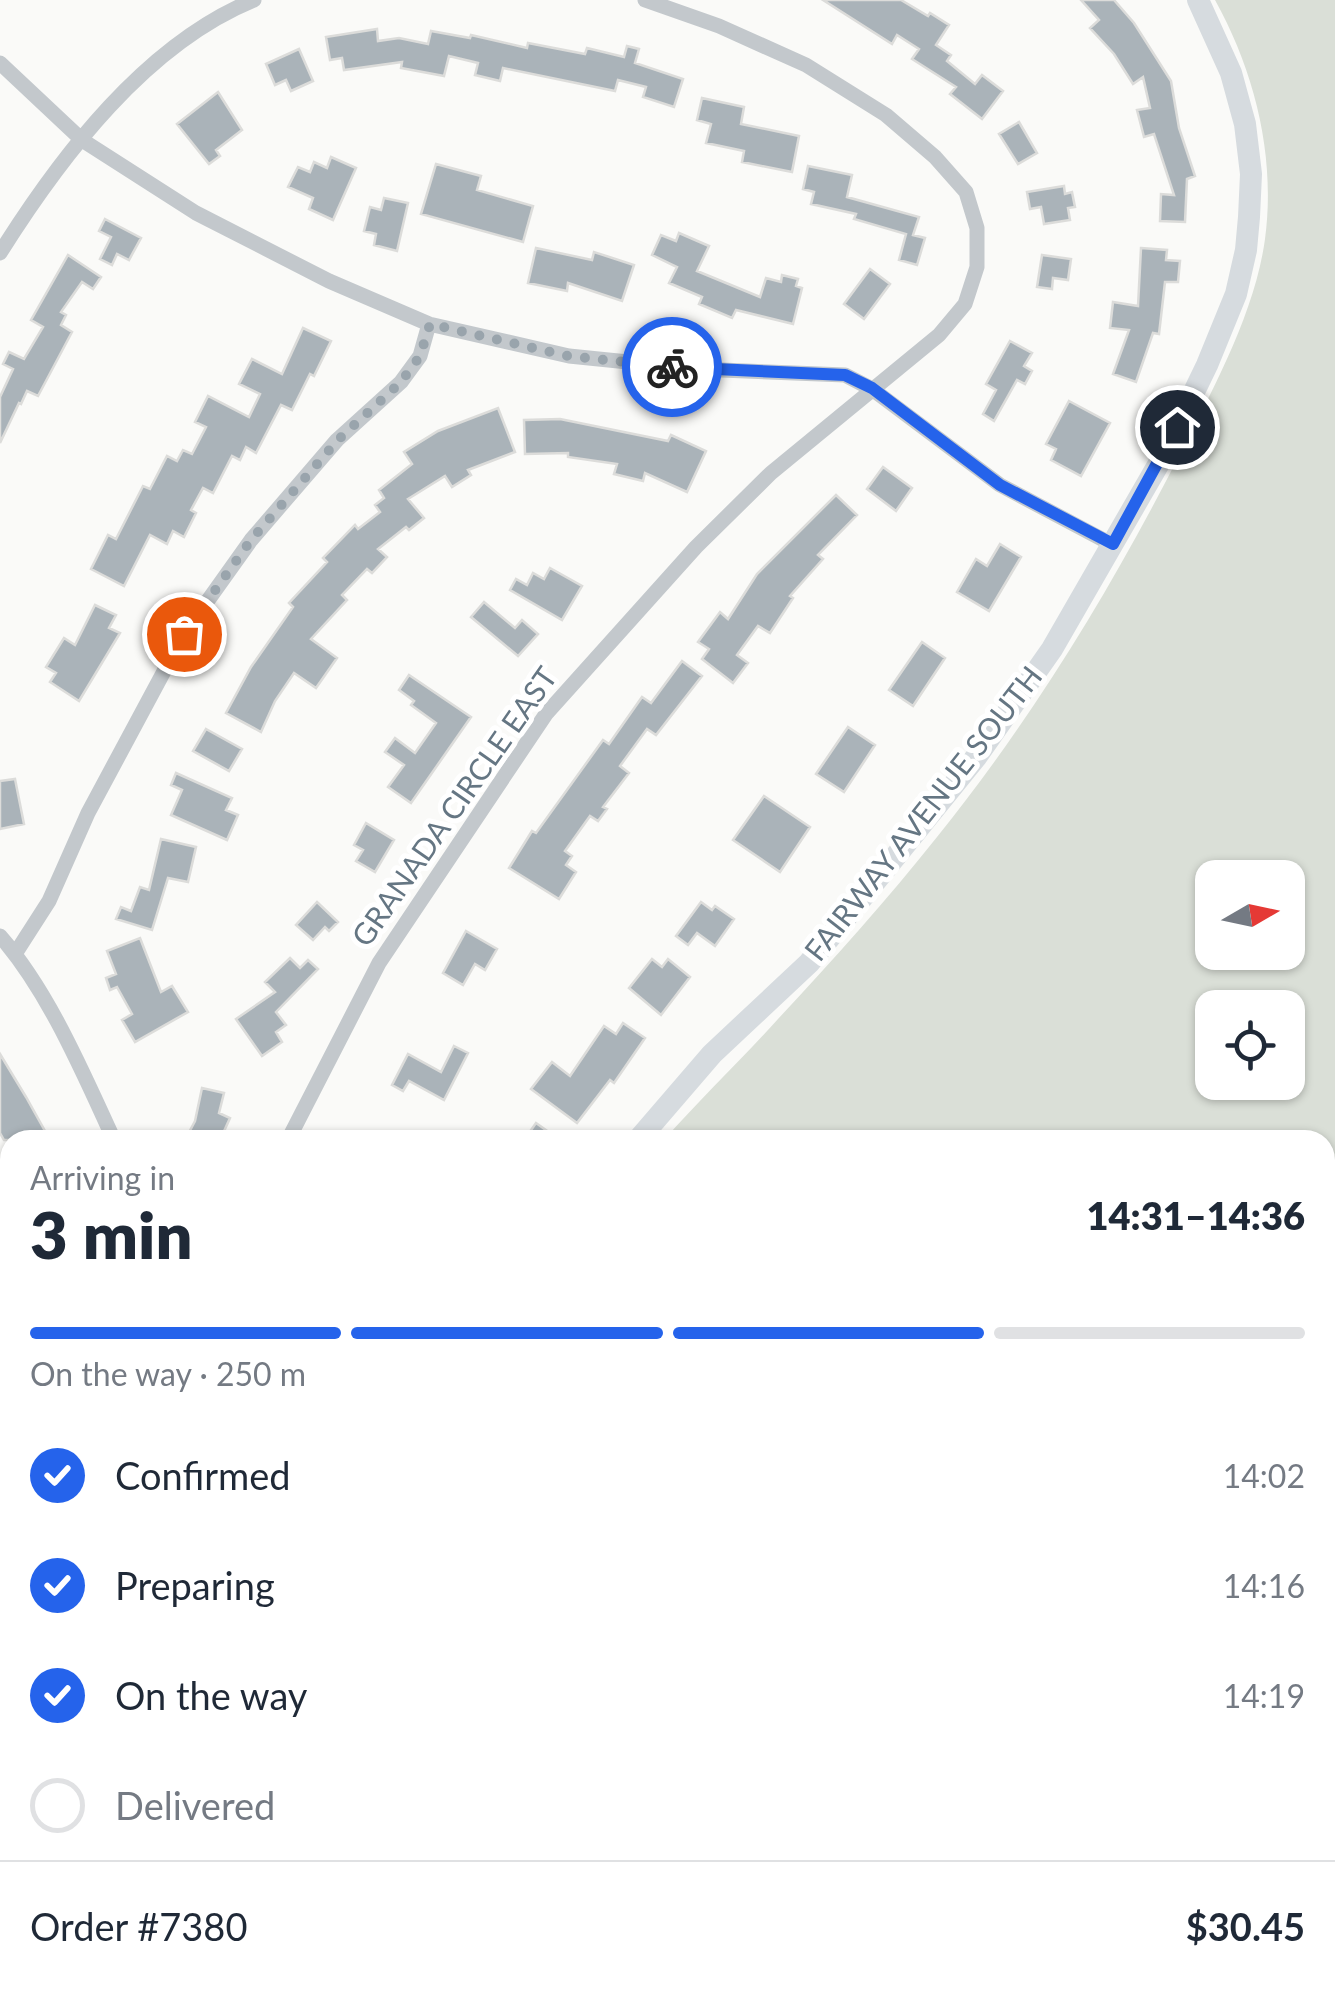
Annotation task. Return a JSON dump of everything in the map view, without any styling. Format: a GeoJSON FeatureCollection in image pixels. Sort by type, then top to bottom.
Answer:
{"type":"FeatureCollection","features":[{"type":"Feature","properties":{"kind":"street"},"geometry":{"type":"LineString","coordinates":[[0,253],[82,140],[153,62],[222,13],[254,0]]}},
{"type":"Feature","properties":{"kind":"street","name":"GRANADA CIRCLE EAST"},"geometry":{"type":"LineString","coordinates":[[293,1130],[379,962],[546,714],[708,534],[770,473],[939,335],[965,304],[977,266],[977,228],[966,192],[935,156],[886,115],[806,65],[719,26],[645,0]]}},
{"type":"Feature","properties":{"kind":"street","name":"FAIRWAY AVENUE SOUTH"},"geometry":{"type":"LineString","coordinates":[[647,1130],[712,1054],[810,962],[977,756],[1052,649],[1162,458],[1207,366],[1236,294],[1246,250],[1251,174],[1245,124],[1230,73],[1198,0]]}},
{"type":"Feature","properties":{"kind":"street"},"geometry":{"type":"LineString","coordinates":[[0,63],[82,140],[196,213],[329,281],[430,324],[568,356],[697,369],[845,375],[872,388],[1000,485],[1113,544]]}},
{"type":"Feature","properties":{"kind":"street"},"geometry":{"type":"LineString","coordinates":[[16,954],[49,901],[88,813],[184,634],[251,540],[338,440],[401,382],[420,356],[430,324]]}},
{"type":"Feature","properties":{"kind":"street"},"geometry":{"type":"LineString","coordinates":[[0,936],[16,954],[76,1058],[109,1130]]}},
{"type":"Feature","properties":{"kind":"shaded area"},"geometry":{"type":"Polygon","coordinates":[[[1215,0],[1335,0],[1335,1130],[673,1130],[859,930],[972,792],[1037,700],[1153,506],[1231,351],[1260,267],[1268,208],[1267,177],[1265,146],[1251,86],[1215,0]]]}},
{"type":"Feature","properties":{"kind":"building"},"geometry":{"type":"Polygon","coordinates":[[[823,0],[901,0],[928,16],[930,13],[949,25],[936,45],[951,55],[947,61],[975,84],[982,75],[1003,91],[982,119],[950,94],[956,87],[912,59],[919,49],[897,35],[892,44],[823,0]]]}},
{"type":"Feature","properties":{"kind":"building"},"geometry":{"type":"Polygon","coordinates":[[[1081,0],[1114,0],[1134,23],[1171,81],[1179,128],[1195,176],[1187,179],[1185,222],[1160,221],[1161,194],[1174,195],[1154,134],[1144,137],[1137,110],[1150,108],[1143,77],[1133,84],[1114,54],[1090,28],[1099,20],[1081,0]]]}},
{"type":"Feature","properties":{"kind":"building"},"geometry":{"type":"Polygon","coordinates":[[[377,29],[378,41],[399,38],[428,44],[431,31],[470,38],[471,35],[527,48],[528,43],[585,54],[587,48],[624,57],[627,46],[639,49],[635,63],[683,79],[674,107],[643,97],[646,87],[618,80],[615,91],[503,68],[500,81],[475,75],[478,63],[449,56],[444,76],[401,68],[402,62],[344,70],[342,58],[330,60],[326,37],[377,29]]]}},
{"type":"Feature","properties":{"kind":"building"},"geometry":{"type":"Polygon","coordinates":[[[299,49],[313,81],[291,91],[286,80],[275,85],[266,64],[299,49]]]}},
{"type":"Feature","properties":{"kind":"building"},"geometry":{"type":"Polygon","coordinates":[[[218,92],[242,130],[216,150],[220,156],[209,164],[177,124],[218,92]]]}},
{"type":"Feature","properties":{"kind":"building"},"geometry":{"type":"Polygon","coordinates":[[[702,98],[744,107],[741,124],[799,136],[792,172],[742,162],[744,151],[706,143],[711,124],[697,120],[702,98]]]}},
{"type":"Feature","properties":{"kind":"building"},"geometry":{"type":"Polygon","coordinates":[[[1019,122],[1037,153],[1018,164],[999,134],[1019,122]]]}},
{"type":"Feature","properties":{"kind":"building"},"geometry":{"type":"Polygon","coordinates":[[[331,157],[356,168],[333,220],[309,209],[313,198],[288,187],[298,167],[310,172],[314,162],[327,168],[331,157]]]}},
{"type":"Feature","properties":{"kind":"building"},"geometry":{"type":"Polygon","coordinates":[[[436,164],[481,176],[477,190],[533,206],[523,242],[421,214],[436,164]]]}},
{"type":"Feature","properties":{"kind":"building"},"geometry":{"type":"Polygon","coordinates":[[[808,166],[852,175],[847,197],[919,217],[913,235],[925,238],[917,265],[899,260],[906,234],[854,219],[856,214],[811,204],[814,192],[803,189],[808,166]]]}},
{"type":"Feature","properties":{"kind":"building"},"geometry":{"type":"Polygon","coordinates":[[[1064,186],[1065,194],[1072,192],[1075,207],[1068,208],[1070,220],[1044,224],[1041,207],[1030,209],[1027,192],[1064,186]]]}},
{"type":"Feature","properties":{"kind":"building"},"geometry":{"type":"Polygon","coordinates":[[[384,198],[408,203],[397,251],[374,245],[376,234],[364,231],[370,207],[381,210],[384,198]]]}},
{"type":"Feature","properties":{"kind":"building"},"geometry":{"type":"Polygon","coordinates":[[[105,219],[141,238],[129,260],[117,254],[112,265],[100,259],[111,237],[99,231],[105,219]]]}},
{"type":"Feature","properties":{"kind":"building"},"geometry":{"type":"Polygon","coordinates":[[[679,233],[709,246],[697,271],[760,297],[766,278],[781,282],[782,275],[798,279],[796,286],[802,288],[793,324],[736,310],[732,318],[699,304],[702,297],[669,283],[677,267],[652,255],[661,235],[676,241],[679,233]]]}},
{"type":"Feature","properties":{"kind":"building"},"geometry":{"type":"Polygon","coordinates":[[[536,248],[592,260],[594,252],[634,265],[622,301],[568,283],[567,291],[528,283],[536,248]]]}},
{"type":"Feature","properties":{"kind":"building"},"geometry":{"type":"Polygon","coordinates":[[[1141,248],[1167,250],[1166,260],[1180,261],[1178,282],[1165,282],[1159,334],[1153,333],[1136,382],[1113,374],[1129,330],[1110,328],[1113,302],[1138,306],[1141,248]]]}},
{"type":"Feature","properties":{"kind":"building"},"geometry":{"type":"Polygon","coordinates":[[[68,255],[101,277],[93,289],[82,282],[61,312],[66,315],[61,325],[72,332],[38,396],[27,391],[0,443],[0,397],[13,369],[3,364],[9,352],[24,359],[43,327],[31,320],[68,255]]]}},
{"type":"Feature","properties":{"kind":"building"},"geometry":{"type":"Polygon","coordinates":[[[1042,255],[1071,259],[1068,280],[1053,278],[1052,289],[1037,287],[1042,255]]]}},
{"type":"Feature","properties":{"kind":"building"},"geometry":{"type":"Polygon","coordinates":[[[870,269],[890,284],[864,319],[844,304],[870,269]]]}},
{"type":"Feature","properties":{"kind":"building"},"geometry":{"type":"Polygon","coordinates":[[[303,328],[331,341],[314,376],[310,374],[292,410],[281,405],[256,453],[246,447],[240,460],[232,456],[213,493],[203,488],[191,510],[196,513],[184,537],[173,531],[167,544],[150,535],[124,586],[91,569],[108,535],[116,539],[143,486],[150,489],[167,456],[177,461],[183,450],[192,454],[206,427],[195,422],[208,396],[249,417],[260,394],[239,384],[252,359],[282,374],[303,328]]]}},
{"type":"Feature","properties":{"kind":"building"},"geometry":{"type":"Polygon","coordinates":[[[1010,341],[1032,353],[1024,366],[1032,371],[1025,384],[1017,380],[994,421],[983,414],[996,390],[986,384],[1010,341]]]}},
{"type":"Feature","properties":{"kind":"building"},"geometry":{"type":"Polygon","coordinates":[[[1069,401],[1110,423],[1081,476],[1051,460],[1056,449],[1046,444],[1069,401]]]}},
{"type":"Feature","properties":{"kind":"building"},"geometry":{"type":"Polygon","coordinates":[[[498,408],[515,452],[468,470],[471,475],[452,487],[445,476],[408,499],[424,518],[378,549],[387,557],[372,573],[367,569],[342,595],[347,600],[311,639],[337,658],[316,688],[294,673],[261,732],[226,713],[251,667],[293,607],[289,603],[327,562],[323,558],[355,525],[358,529],[380,512],[375,505],[384,498],[379,490],[412,464],[404,452],[438,431],[498,408]]]}},
{"type":"Feature","properties":{"kind":"building"},"geometry":{"type":"Polygon","coordinates":[[[560,419],[668,441],[671,435],[706,451],[687,492],[645,473],[643,481],[614,474],[617,464],[568,457],[568,453],[525,454],[524,420],[560,419]]]}},
{"type":"Feature","properties":{"kind":"building"},"geometry":{"type":"Polygon","coordinates":[[[883,467],[912,488],[896,511],[867,489],[883,467]]]}},
{"type":"Feature","properties":{"kind":"building"},"geometry":{"type":"Polygon","coordinates":[[[836,495],[857,515],[818,555],[823,559],[790,596],[793,598],[770,633],[758,626],[737,655],[748,663],[733,683],[702,659],[709,649],[698,642],[720,612],[728,619],[757,574],[836,495]]]}},
{"type":"Feature","properties":{"kind":"building"},"geometry":{"type":"Polygon","coordinates":[[[1000,544],[1021,557],[989,611],[957,592],[976,559],[987,566],[1000,544]]]}},
{"type":"Feature","properties":{"kind":"building"},"geometry":{"type":"Polygon","coordinates":[[[550,568],[582,586],[562,620],[510,590],[516,579],[527,585],[533,573],[544,579],[550,568]]]}},
{"type":"Feature","properties":{"kind":"building"},"geometry":{"type":"Polygon","coordinates":[[[484,602],[515,628],[522,620],[538,634],[518,656],[471,617],[484,602]]]}},
{"type":"Feature","properties":{"kind":"building"},"geometry":{"type":"Polygon","coordinates":[[[95,605],[116,615],[109,628],[120,633],[79,701],[50,682],[56,673],[46,667],[64,638],[75,645],[95,605]]]}},
{"type":"Feature","properties":{"kind":"building"},"geometry":{"type":"Polygon","coordinates":[[[922,642],[945,658],[913,706],[889,690],[922,642]]]}},
{"type":"Feature","properties":{"kind":"building"},"geometry":{"type":"Polygon","coordinates":[[[682,661],[702,676],[656,735],[647,729],[620,766],[629,773],[603,807],[607,809],[598,821],[590,816],[565,851],[572,856],[566,865],[576,872],[559,899],[509,868],[532,831],[536,833],[603,740],[609,744],[642,697],[651,703],[682,661]]]}},
{"type":"Feature","properties":{"kind":"building"},"geometry":{"type":"Polygon","coordinates":[[[409,675],[471,717],[411,803],[388,787],[404,765],[385,752],[395,738],[415,753],[436,723],[411,705],[414,701],[399,690],[409,675]]]}},
{"type":"Feature","properties":{"kind":"building"},"geometry":{"type":"Polygon","coordinates":[[[848,727],[875,745],[844,792],[816,774],[848,727]]]}},
{"type":"Feature","properties":{"kind":"building"},"geometry":{"type":"Polygon","coordinates":[[[206,729],[242,749],[229,771],[193,751],[206,729]]]}},
{"type":"Feature","properties":{"kind":"building"},"geometry":{"type":"Polygon","coordinates":[[[176,773],[232,798],[226,810],[238,815],[227,840],[171,815],[182,790],[171,785],[176,773]]]}},
{"type":"Feature","properties":{"kind":"building"},"geometry":{"type":"Polygon","coordinates":[[[15,779],[24,824],[0,829],[0,781],[15,779]]]}},
{"type":"Feature","properties":{"kind":"building"},"geometry":{"type":"Polygon","coordinates":[[[764,796],[810,827],[780,872],[733,840],[764,796]]]}},
{"type":"Feature","properties":{"kind":"building"},"geometry":{"type":"Polygon","coordinates":[[[366,823],[394,840],[375,872],[356,861],[363,850],[354,845],[366,823]]]}},
{"type":"Feature","properties":{"kind":"building"},"geometry":{"type":"Polygon","coordinates":[[[161,839],[196,847],[188,882],[168,878],[152,930],[116,919],[121,907],[131,911],[140,887],[149,890],[161,839]]]}},
{"type":"Feature","properties":{"kind":"building"},"geometry":{"type":"Polygon","coordinates":[[[317,902],[338,922],[329,931],[325,927],[313,940],[296,925],[317,902]]]}},
{"type":"Feature","properties":{"kind":"building"},"geometry":{"type":"Polygon","coordinates":[[[701,902],[734,919],[715,946],[697,933],[688,945],[676,936],[701,902]]]}},
{"type":"Feature","properties":{"kind":"building"},"geometry":{"type":"Polygon","coordinates":[[[466,931],[497,949],[485,970],[475,964],[463,985],[443,973],[466,931]]]}},
{"type":"Feature","properties":{"kind":"building"},"geometry":{"type":"Polygon","coordinates":[[[140,938],[161,992],[172,986],[188,1012],[135,1042],[122,1020],[132,1014],[117,987],[110,990],[106,978],[116,974],[107,951],[140,938]]]}},
{"type":"Feature","properties":{"kind":"building"},"geometry":{"type":"Polygon","coordinates":[[[290,958],[300,968],[308,960],[318,969],[276,1012],[286,1025],[276,1032],[282,1042],[262,1056],[236,1019],[275,992],[265,982],[290,958]]]}},
{"type":"Feature","properties":{"kind":"building"},"geometry":{"type":"Polygon","coordinates":[[[652,959],[662,967],[668,959],[690,977],[661,1015],[629,988],[652,959]]]}},
{"type":"Feature","properties":{"kind":"building"},"geometry":{"type":"Polygon","coordinates":[[[623,1023],[645,1038],[614,1083],[610,1080],[577,1123],[531,1089],[552,1062],[570,1076],[604,1026],[616,1034],[623,1023]]]}},
{"type":"Feature","properties":{"kind":"building"},"geometry":{"type":"Polygon","coordinates":[[[454,1046],[468,1053],[444,1100],[409,1081],[403,1091],[392,1085],[408,1054],[441,1072],[454,1046]]]}},
{"type":"Feature","properties":{"kind":"building"},"geometry":{"type":"Polygon","coordinates":[[[0,1054],[44,1130],[0,1130],[0,1054]]]}},
{"type":"Feature","properties":{"kind":"building"},"geometry":{"type":"Polygon","coordinates":[[[202,1088],[224,1093],[219,1113],[230,1118],[225,1130],[190,1130],[202,1088]]]}},
{"type":"Feature","properties":{"kind":"way so far"},"geometry":{"type":"LineString","coordinates":[[184,634],[251,540],[338,440],[401,382],[420,356],[430,324],[568,356],[672,367]]}},
{"type":"Feature","properties":{"kind":"route"},"geometry":{"type":"LineString","coordinates":[[672,367],[845,375],[872,388],[1000,485],[1113,544],[1177,427]]}}]}
